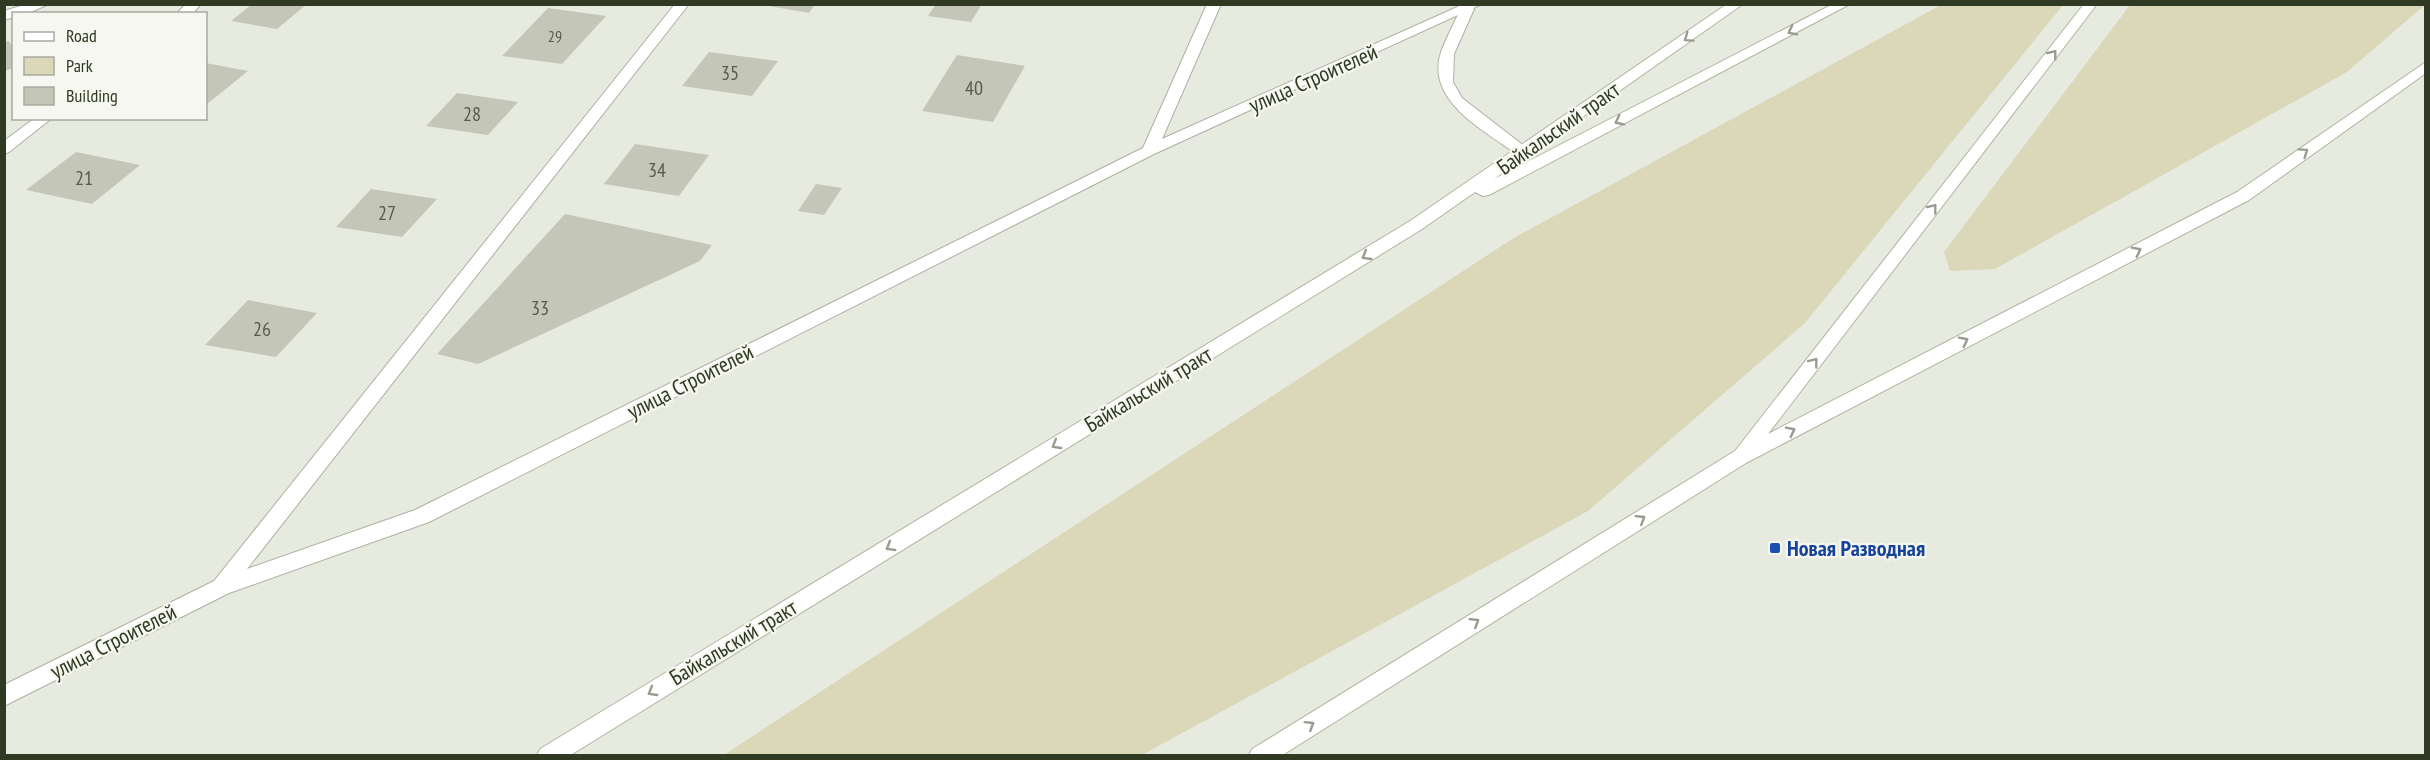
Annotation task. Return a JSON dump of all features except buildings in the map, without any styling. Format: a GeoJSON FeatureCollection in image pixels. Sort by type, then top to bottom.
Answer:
{"type":"FeatureCollection","features":[{"type":"Feature","properties":{"kind":"main road"},"geometry":{"type":"LineString","coordinates":[[17,12],[43,4]]}},
{"type":"Feature","properties":{"kind":"main road","name":"улица Строителей"},"geometry":{"type":"LineString","coordinates":[[222,586],[683,4]]}},
{"type":"Feature","properties":{"kind":"main road"},"geometry":{"type":"LineString","coordinates":[[1149,152],[1214,4]]}},
{"type":"Feature","properties":{"kind":"main road","name":"Байкальский тракт"},"geometry":{"type":"LineString","coordinates":[[548,756],[1416,225],[1737,4]]}},
{"type":"Feature","properties":{"kind":"main road"},"geometry":{"type":"LineString","coordinates":[[1416,225],[1844,4]]}},
{"type":"Feature","properties":{"kind":"main road"},"geometry":{"type":"LineString","coordinates":[[1739,458],[2091,4]]}},
{"type":"Feature","properties":{"kind":"main road"},"geometry":{"type":"LineString","coordinates":[[1468,6],[1447,54],[1446,82],[1456,101],[1523,152]]}},
{"type":"Feature","properties":{"kind":"main road","name":"улица Строителей"},"geometry":{"type":"LineString","coordinates":[[4,696],[222,586],[422,516],[1149,152],[1468,6]]}},
{"type":"Feature","properties":{"kind":"main road"},"geometry":{"type":"LineString","coordinates":[[1260,756],[1739,458],[2243,196],[2426,66]]}},
{"type":"Feature","properties":{"kind":"main road"},"geometry":{"type":"LineString","coordinates":[[4,149],[42,120]]}},
{"type":"Feature","properties":{"kind":"green space"},"geometry":{"type":"Polygon","coordinates":[[[1941,5],[2063,5],[1805,323],[1588,511],[1142,755],[724,755],[1512,239],[1941,5]]]}},
{"type":"Feature","properties":{"kind":"green space"},"geometry":{"type":"Polygon","coordinates":[[[2130,5],[2425,5],[2347,72],[1995,269],[1950,271],[1944,252],[2130,5]]]}},
{"type":"Feature","properties":{"kind":"place","name":"Новая Разводная"},"geometry":{"type":"Point","coordinates":[1775,548]}}]}
